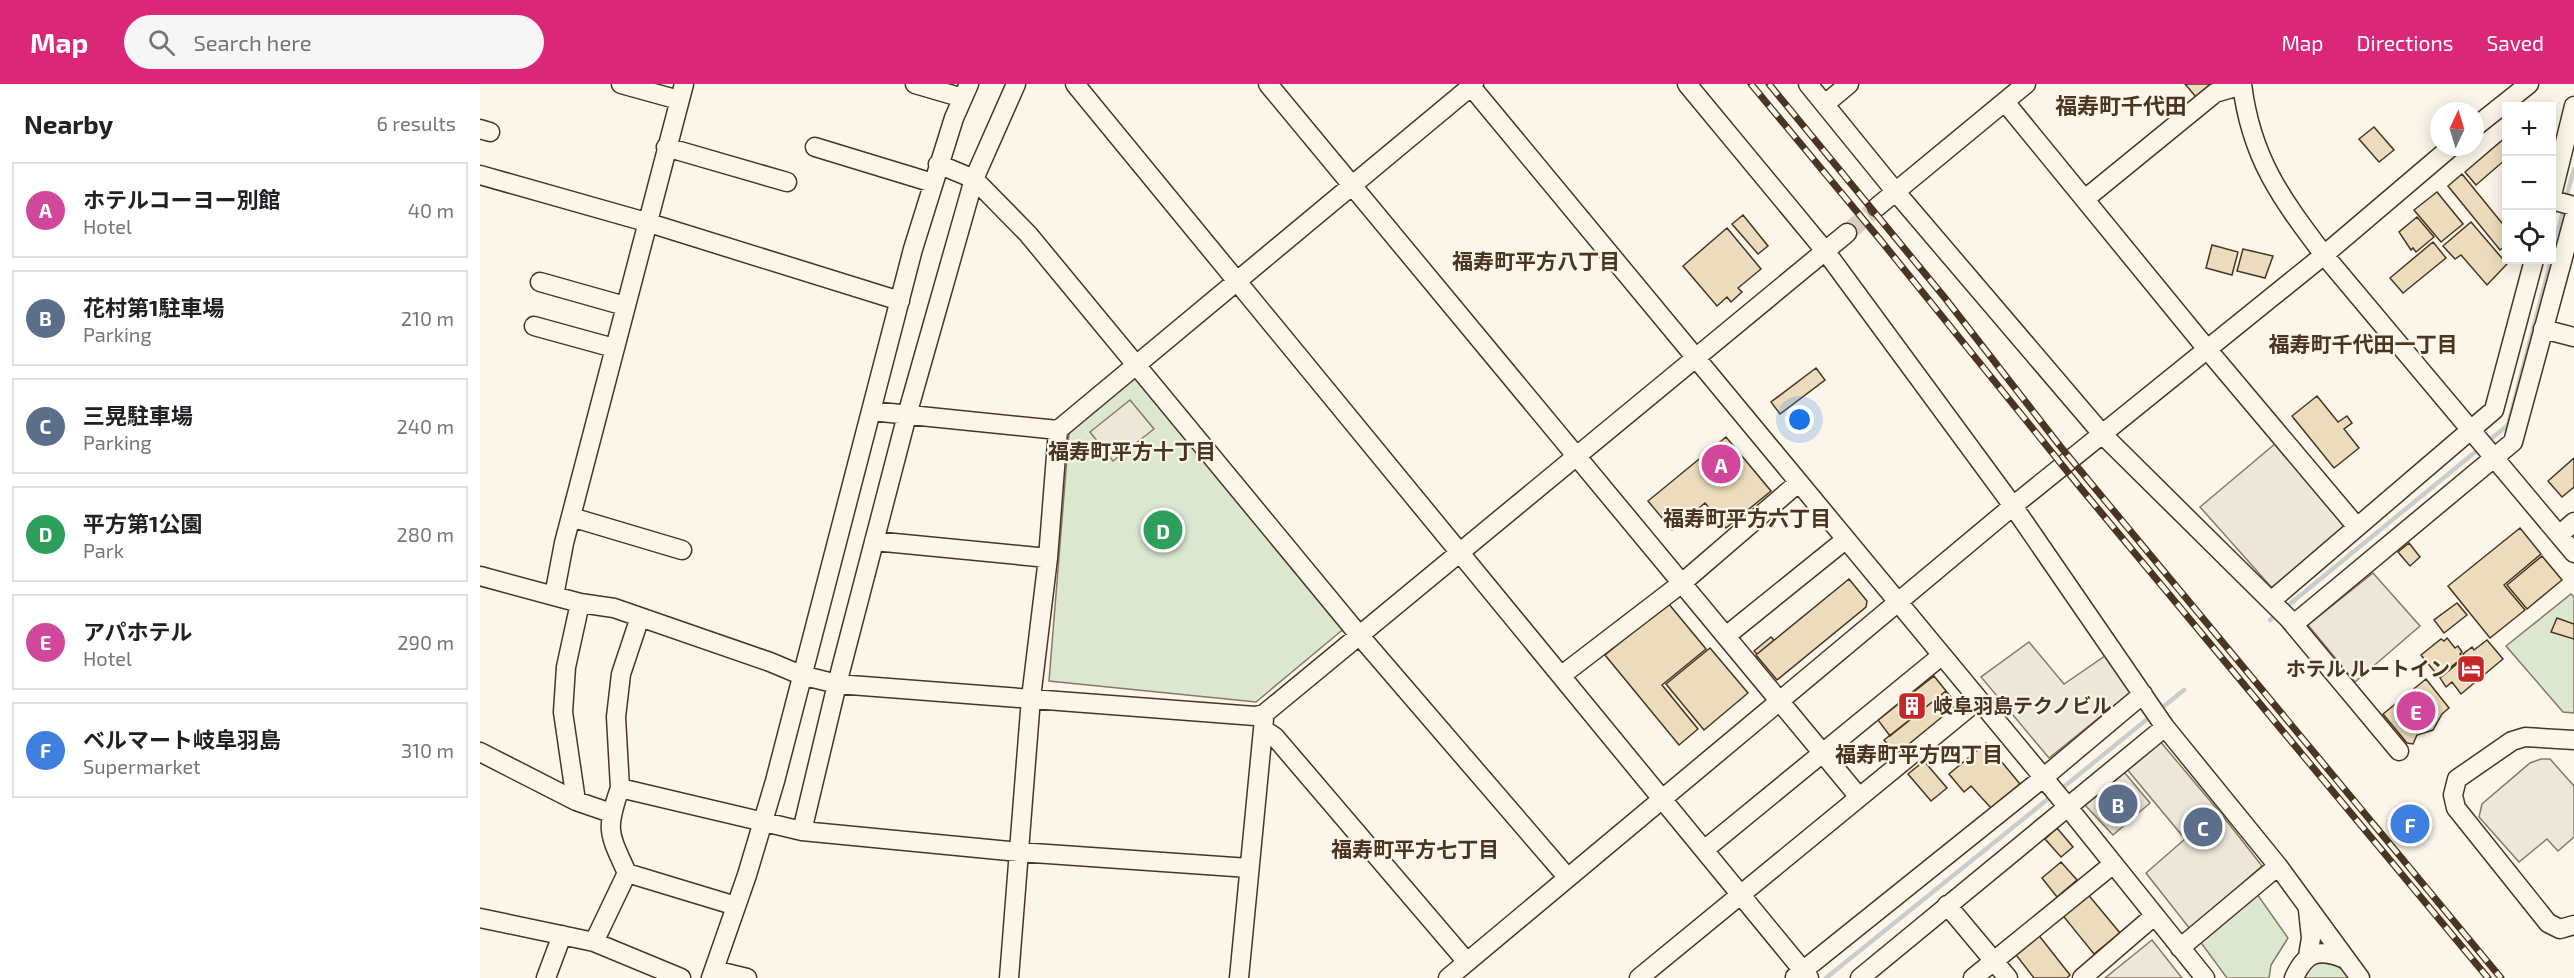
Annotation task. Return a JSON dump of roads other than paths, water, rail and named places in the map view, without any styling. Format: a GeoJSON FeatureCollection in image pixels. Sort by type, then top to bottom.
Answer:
{"type":"FeatureCollection","features":[{"type":"Feature","properties":{"kind":"street"},"geometry":{"type":"LineString","coordinates":[[554,596],[564,543],[646,222],[682,92],[621,84]]}},
{"type":"Feature","properties":{"kind":"street"},"geometry":{"type":"LineString","coordinates":[[747,978],[712,974],[775,781],[913,249],[938,164],[966,91],[915,84]]}},
{"type":"Feature","properties":{"kind":"street"},"geometry":{"type":"LineString","coordinates":[[802,831],[837,684],[907,414],[974,179],[1016,84]]}},
{"type":"Feature","properties":{"kind":"street"},"geometry":{"type":"LineString","coordinates":[[1075,84],[1562,675],[1740,894],[1802,975],[2056,793],[2163,724]]}},
{"type":"Feature","properties":{"kind":"street"},"geometry":{"type":"LineString","coordinates":[[1268,84],[1859,797]]}},
{"type":"Feature","properties":{"kind":"street"},"geometry":{"type":"LineString","coordinates":[[1687,84],[1826,252],[2013,506],[2163,724],[2278,866],[2343,958],[2360,978]]}},
{"type":"Feature","properties":{"kind":"street"},"geometry":{"type":"LineString","coordinates":[[1808,84],[1894,190],[2103,435],[2282,612],[2399,751]]}},
{"type":"Feature","properties":{"kind":"street"},"geometry":{"type":"LineString","coordinates":[[1825,104],[1849,84]]}},
{"type":"Feature","properties":{"kind":"street"},"geometry":{"type":"LineString","coordinates":[[1876,207],[2026,84]]}},
{"type":"Feature","properties":{"kind":"street"},"geometry":{"type":"LineString","coordinates":[[2085,199],[2215,93],[2242,84],[2247,118],[2263,165],[2288,208],[2324,255],[2475,432],[2574,553]]}},
{"type":"Feature","properties":{"kind":"street"},"geometry":{"type":"LineString","coordinates":[[2484,121],[2529,84]]}},
{"type":"Feature","properties":{"kind":"street"},"geometry":{"type":"LineString","coordinates":[[871,411],[1058,430],[1471,85],[1694,358],[2056,793],[2205,978]]}},
{"type":"Feature","properties":{"kind":"street"},"geometry":{"type":"LineString","coordinates":[[2005,102],[2207,349],[2357,527]]}},
{"type":"Feature","properties":{"kind":"street"},"geometry":{"type":"LineString","coordinates":[[2282,612],[2492,454],[2513,442],[2543,328],[2564,204],[2574,106]]}},
{"type":"Feature","properties":{"kind":"street"},"geometry":{"type":"LineString","coordinates":[[666,147],[787,182]]}},
{"type":"Feature","properties":{"kind":"street"},"geometry":{"type":"LineString","coordinates":[[815,147],[933,183]]}},
{"type":"Feature","properties":{"kind":"street"},"geometry":{"type":"LineString","coordinates":[[1448,978],[1897,602],[2324,255],[2440,156]]}},
{"type":"Feature","properties":{"kind":"street"},"geometry":{"type":"LineString","coordinates":[[938,164],[974,179],[1028,234],[1359,635],[1568,878]]}},
{"type":"Feature","properties":{"kind":"street"},"geometry":{"type":"LineString","coordinates":[[480,175],[646,222],[900,301]]}},
{"type":"Feature","properties":{"kind":"street"},"geometry":{"type":"LineString","coordinates":[[1239,978],[1264,721],[1359,635],[1847,233]]}},
{"type":"Feature","properties":{"kind":"street"},"geometry":{"type":"LineString","coordinates":[[2282,612],[2357,527],[2475,432],[2494,410],[2533,264]]}},
{"type":"Feature","properties":{"kind":"street"},"geometry":{"type":"LineString","coordinates":[[540,282],[625,306]]}},
{"type":"Feature","properties":{"kind":"street"},"geometry":{"type":"LineString","coordinates":[[534,326],[614,348]]}},
{"type":"Feature","properties":{"kind":"street"},"geometry":{"type":"LineString","coordinates":[[2543,328],[2574,337]]}},
{"type":"Feature","properties":{"kind":"street"},"geometry":{"type":"LineString","coordinates":[[1009,978],[1031,698],[1048,558],[1058,430]]}},
{"type":"Feature","properties":{"kind":"street"},"geometry":{"type":"LineString","coordinates":[[1562,675],[1682,583],[1798,483]]}},
{"type":"Feature","properties":{"kind":"street"},"geometry":{"type":"LineString","coordinates":[[571,517],[682,550]]}},
{"type":"Feature","properties":{"kind":"street"},"geometry":{"type":"LineString","coordinates":[[2559,535],[2574,522]]}},
{"type":"Feature","properties":{"kind":"street"},"geometry":{"type":"LineString","coordinates":[[1726,636],[1845,540]]}},
{"type":"Feature","properties":{"kind":"street"},"geometry":{"type":"LineString","coordinates":[[874,541],[1048,558]]}},
{"type":"Feature","properties":{"kind":"street"},"geometry":{"type":"LineString","coordinates":[[480,576],[580,603],[614,609],[770,662],[801,675],[837,684],[1255,716],[1264,721],[1275,737],[1467,962]]}},
{"type":"Feature","properties":{"kind":"street"},"geometry":{"type":"LineString","coordinates":[[576,801],[563,712],[566,667],[580,603]]}},
{"type":"Feature","properties":{"kind":"street"},"geometry":{"type":"LineString","coordinates":[[640,617],[621,674],[616,717],[620,788],[611,813],[610,835],[627,873],[736,906]]}},
{"type":"Feature","properties":{"kind":"street"},"geometry":{"type":"LineString","coordinates":[[1704,850],[1941,656]]}},
{"type":"Feature","properties":{"kind":"street"},"geometry":{"type":"LineString","coordinates":[[1639,978],[1978,700]]}},
{"type":"Feature","properties":{"kind":"street"},"geometry":{"type":"LineString","coordinates":[[1860,978],[1947,905],[2147,700]]}},
{"type":"Feature","properties":{"kind":"street"},"geometry":{"type":"LineString","coordinates":[[2574,740],[2525,737],[2512,741],[2457,779],[2453,795],[2456,808],[2548,923],[2560,929],[2574,925]]}},
{"type":"Feature","properties":{"kind":"street"},"geometry":{"type":"LineString","coordinates":[[480,752],[576,801],[611,813]]}},
{"type":"Feature","properties":{"kind":"street"},"geometry":{"type":"LineString","coordinates":[[620,788],[802,831],[1019,852],[1249,868]]}},
{"type":"Feature","properties":{"kind":"street"},"geometry":{"type":"LineString","coordinates":[[1973,978],[2112,865]]}},
{"type":"Feature","properties":{"kind":"street"},"geometry":{"type":"LineString","coordinates":[[2180,948],[2278,866]]}},
{"type":"Feature","properties":{"kind":"street"},"geometry":{"type":"LineString","coordinates":[[594,942],[627,873]]}},
{"type":"Feature","properties":{"kind":"street"},"geometry":{"type":"LineString","coordinates":[[1947,905],[2008,978]]}},
{"type":"Feature","properties":{"kind":"street"},"geometry":{"type":"LineString","coordinates":[[2294,978],[2301,963],[2308,956],[2312,938],[2308,909]]}},
{"type":"Feature","properties":{"kind":"street"},"geometry":{"type":"LineString","coordinates":[[2082,978],[2154,916]]}},
{"type":"Feature","properties":{"kind":"street"},"geometry":{"type":"LineString","coordinates":[[480,918],[594,942],[681,978]]}},
{"type":"Feature","properties":{"kind":"street"},"geometry":{"type":"LineString","coordinates":[[546,978],[562,935]]}},
{"type":"Feature","properties":{"kind":"street"},"geometry":{"type":"LineString","coordinates":[[2308,956],[2328,952],[2343,958]]}},
{"type":"Feature","properties":{"kind":"waterway"},"geometry":{"type":"LineString","coordinates":[[2566,198],[2574,169]]}},
{"type":"Feature","properties":{"kind":"waterway"},"geometry":{"type":"LineString","coordinates":[[2556,240],[2564,207]]}},
{"type":"Feature","properties":{"kind":"waterway"},"geometry":{"type":"LineString","coordinates":[[2487,442],[2508,425],[2550,264]]}},
{"type":"Feature","properties":{"kind":"waterway"},"geometry":{"type":"LineString","coordinates":[[2285,608],[2480,448]]}},
{"type":"Feature","properties":{"kind":"waterway"},"geometry":{"type":"LineString","coordinates":[[2270,620],[2278,613]]}},
{"type":"Feature","properties":{"kind":"waterway"},"geometry":{"type":"LineString","coordinates":[[2158,711],[2184,690]]}},
{"type":"Feature","properties":{"kind":"waterway"},"geometry":{"type":"LineString","coordinates":[[2060,790],[2151,716]]}},
{"type":"Feature","properties":{"kind":"waterway"},"geometry":{"type":"LineString","coordinates":[[1826,978],[2053,795]]}},
{"type":"Feature","properties":{"kind":"tunnel"},"geometry":{"type":"LineString","coordinates":[[1847,233],[1877,207]]}},
{"type":"Feature","properties":{"kind":"railway"},"geometry":{"type":"LineString","coordinates":[[1751,84],[2079,486],[2488,978]]}},
{"type":"Feature","properties":{"kind":"railway"},"geometry":{"type":"LineString","coordinates":[[1769,84],[1945,298],[2060,446],[2501,978]]}},
{"type":"Feature","properties":{"kind":"place","name":"ホテルコーヨー別館"},"geometry":{"type":"Point","coordinates":[1721,464]}},
{"type":"Feature","properties":{"kind":"place","name":"平方第1公園"},"geometry":{"type":"Point","coordinates":[1163,530]}},
{"type":"Feature","properties":{"kind":"place","name":"ホテル ルートイン"},"geometry":{"type":"Point","coordinates":[2471,669]}},
{"type":"Feature","properties":{"kind":"place","name":"岐阜羽島テクノビル"},"geometry":{"type":"Point","coordinates":[1912,706]}},
{"type":"Feature","properties":{"kind":"place","name":"アパホテル"},"geometry":{"type":"Point","coordinates":[2416,711]}},
{"type":"Feature","properties":{"kind":"place","name":"花村第1駐車場"},"geometry":{"type":"Point","coordinates":[2118,804]}},
{"type":"Feature","properties":{"kind":"place","name":"ベルマート岐阜羽島"},"geometry":{"type":"Point","coordinates":[2410,824]}},
{"type":"Feature","properties":{"kind":"place","name":"三晃駐車場"},"geometry":{"type":"Point","coordinates":[2203,827]}},
{"type":"Feature","properties":{"kind":"district","name":"福寿町千代田"},"geometry":{"type":"Point","coordinates":[2121,106]}},
{"type":"Feature","properties":{"kind":"district","name":"福寿町平方八丁目"},"geometry":{"type":"Point","coordinates":[1536,262]}},
{"type":"Feature","properties":{"kind":"district","name":"福寿町千代田一丁目"},"geometry":{"type":"Point","coordinates":[2363,345]}},
{"type":"Feature","properties":{"kind":"district","name":"福寿町平方十丁目"},"geometry":{"type":"Point","coordinates":[1132,452]}},
{"type":"Feature","properties":{"kind":"district","name":"福寿町平方六丁目"},"geometry":{"type":"Point","coordinates":[1747,519]}},
{"type":"Feature","properties":{"kind":"district","name":"福寿町平方四丁目"},"geometry":{"type":"Point","coordinates":[1919,755]}},
{"type":"Feature","properties":{"kind":"district","name":"福寿町平方七丁目"},"geometry":{"type":"Point","coordinates":[1415,850]}}]}
